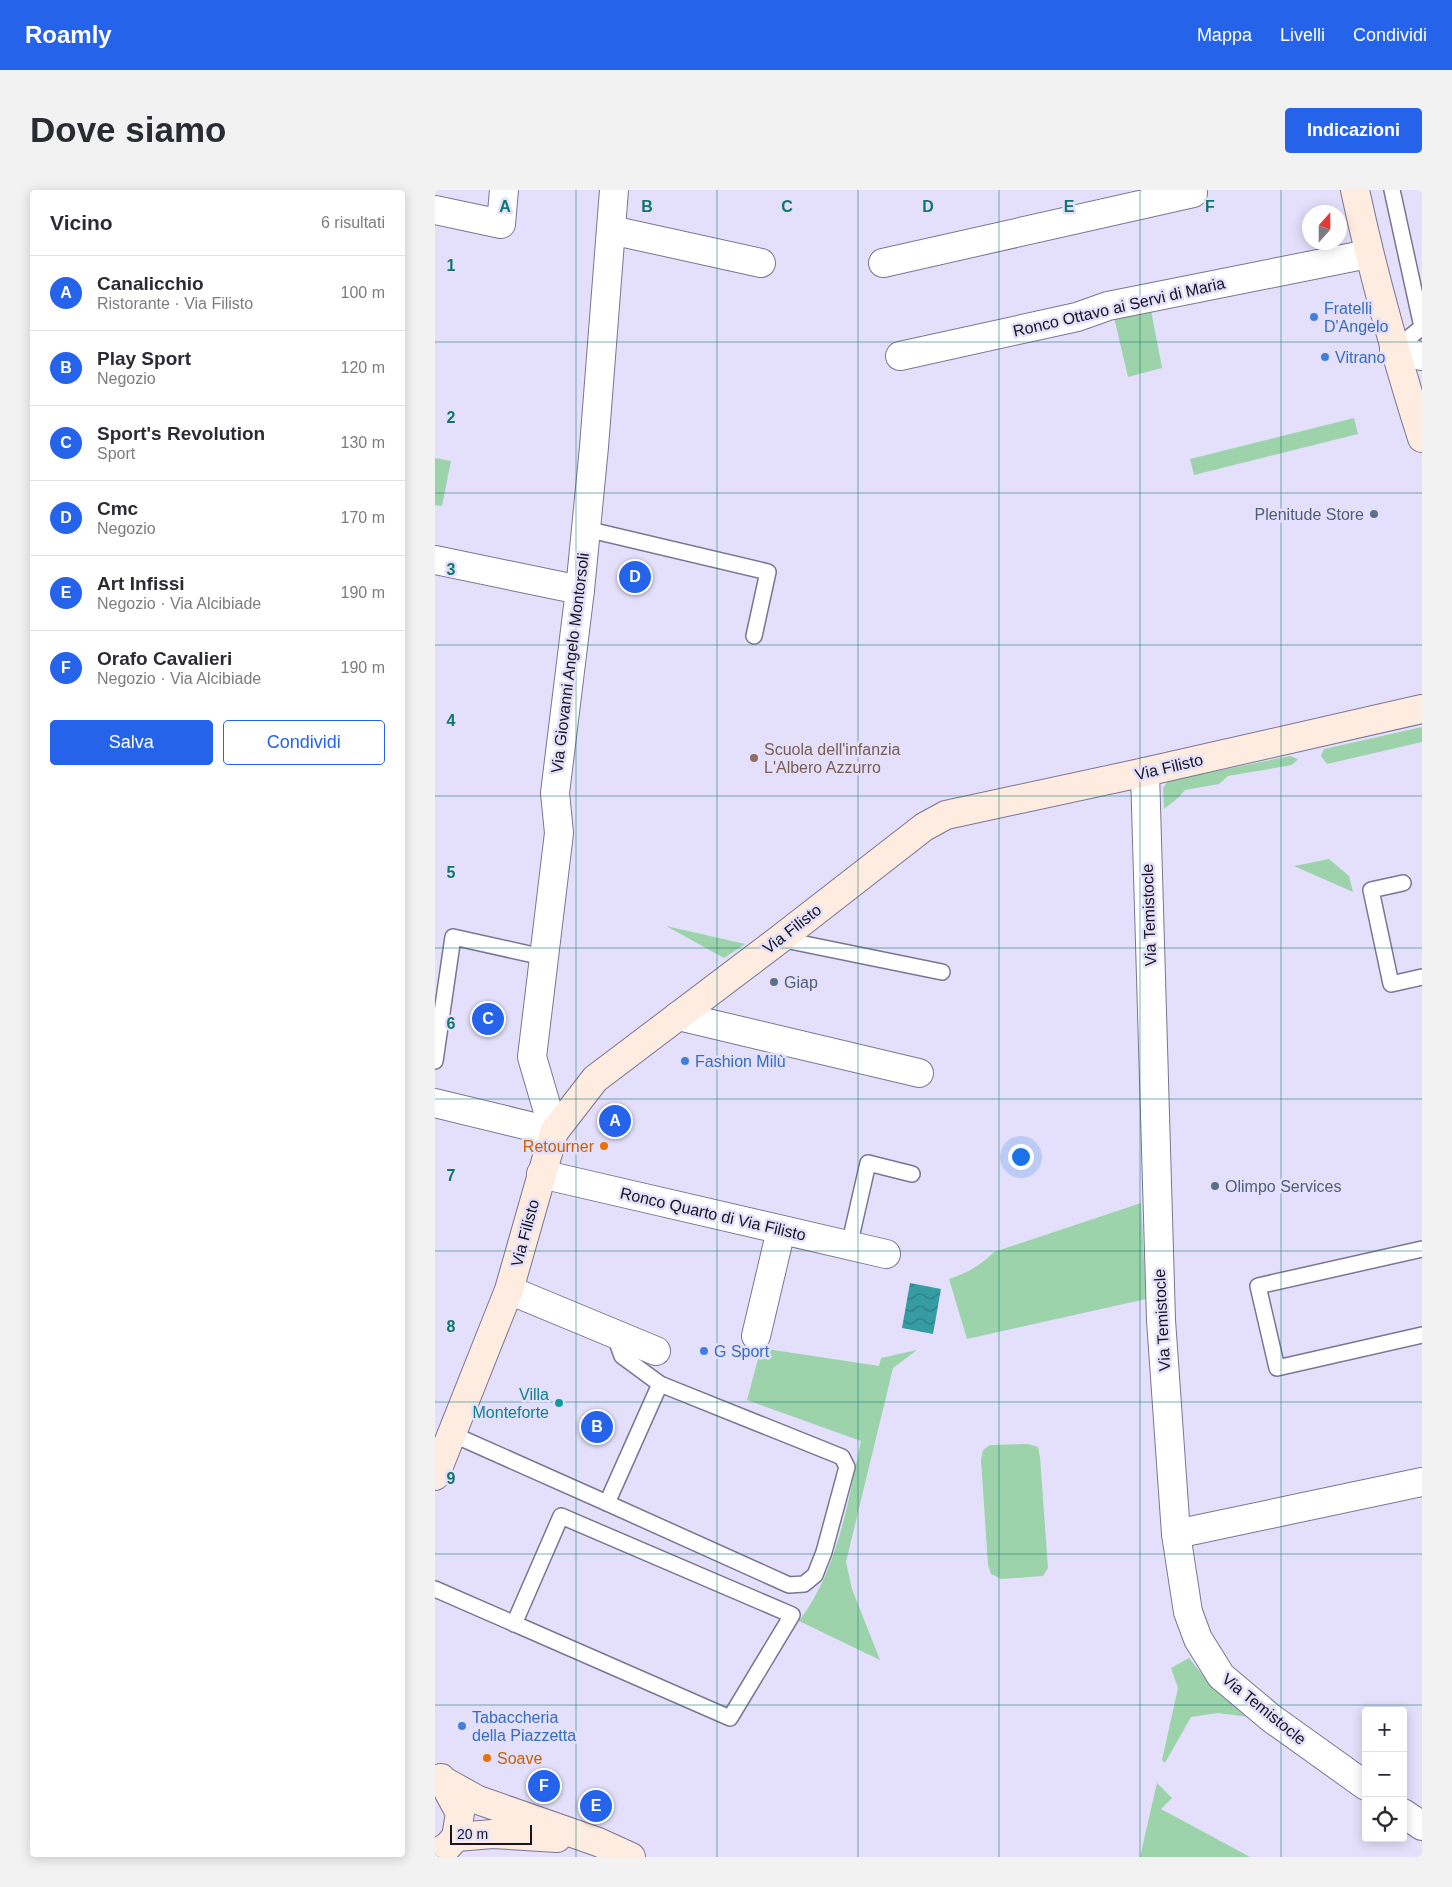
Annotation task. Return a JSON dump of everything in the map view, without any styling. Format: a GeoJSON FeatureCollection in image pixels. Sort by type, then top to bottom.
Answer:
{"type":"FeatureCollection","features":[{"type":"Feature","properties":{"kind":"street"},"geometry":{"type":"LineString","coordinates":[[435,210],[501,224],[504,190]]}},
{"type":"Feature","properties":{"kind":"street","name":"Via Giovanni Angelo Montorsoli"},"geometry":{"type":"LineString","coordinates":[[554,1132],[531,1057],[559,833],[555,793],[586,529],[614,190]]}},
{"type":"Feature","properties":{"kind":"street"},"geometry":{"type":"LineString","coordinates":[[883,263],[1193,193],[1192,190]]}},
{"type":"Feature","properties":{"kind":"street"},"geometry":{"type":"LineString","coordinates":[[1355,190],[1368,254],[1394,350],[1422,438]]}},
{"type":"Feature","properties":{"kind":"street"},"geometry":{"type":"LineString","coordinates":[[611,230],[761,263]]}},
{"type":"Feature","properties":{"kind":"street","name":"Ronco Ottavo ai Servi di Maria"},"geometry":{"type":"LineString","coordinates":[[900,356],[1077,317],[1109,306],[1368,254]]}},
{"type":"Feature","properties":{"kind":"street"},"geometry":{"type":"LineString","coordinates":[[1394,350],[1422,356]]}},
{"type":"Feature","properties":{"kind":"street"},"geometry":{"type":"LineString","coordinates":[[435,560],[580,590]]}},
{"type":"Feature","properties":{"kind":"street","name":"Via Filisto"},"geometry":{"type":"LineString","coordinates":[[435,1476],[509,1290],[554,1132],[595,1078],[780,939],[924,826],[945,815],[1422,709]]}},
{"type":"Feature","properties":{"kind":"street","name":"Via Temistocle"},"geometry":{"type":"LineString","coordinates":[[1145,772],[1161,1320],[1176,1534],[1188,1612],[1198,1639],[1221,1676],[1271,1718],[1362,1783]]}},
{"type":"Feature","properties":{"kind":"street"},"geometry":{"type":"LineString","coordinates":[[678,1016],[919,1073]]}},
{"type":"Feature","properties":{"kind":"street"},"geometry":{"type":"LineString","coordinates":[[435,1103],[554,1132]]}},
{"type":"Feature","properties":{"kind":"street","name":"Ronco Quarto di Via Filisto"},"geometry":{"type":"LineString","coordinates":[[541,1174],[886,1254]]}},
{"type":"Feature","properties":{"kind":"street"},"geometry":{"type":"LineString","coordinates":[[756,1336],[781,1230]]}},
{"type":"Feature","properties":{"kind":"street"},"geometry":{"type":"LineString","coordinates":[[509,1290],[656,1351]]}},
{"type":"Feature","properties":{"kind":"street"},"geometry":{"type":"LineString","coordinates":[[1176,1534],[1422,1482]]}},
{"type":"Feature","properties":{"kind":"street"},"geometry":{"type":"LineString","coordinates":[[439,1773],[478,1800],[598,1842],[631,1857]]}},
{"type":"Feature","properties":{"kind":"street"},"geometry":{"type":"LineString","coordinates":[[439,1773],[460,1813],[446,1849]]}},
{"type":"Feature","properties":{"kind":"street"},"geometry":{"type":"LineString","coordinates":[[1407,1816],[1422,1826]]}},
{"type":"Feature","properties":{"kind":"street"},"geometry":{"type":"LineString","coordinates":[[446,1849],[493,1834],[541,1836],[598,1842]]}},
{"type":"Feature","properties":{"kind":"lane"},"geometry":{"type":"LineString","coordinates":[[1392,190],[1422,327],[1394,350]]}},
{"type":"Feature","properties":{"kind":"lane"},"geometry":{"type":"LineString","coordinates":[[586,529],[768,572],[754,636]]}},
{"type":"Feature","properties":{"kind":"lane"},"geometry":{"type":"LineString","coordinates":[[1403,883],[1371,890],[1391,984],[1422,977]]}},
{"type":"Feature","properties":{"kind":"lane"},"geometry":{"type":"LineString","coordinates":[[435,1061],[453,937],[543,957]]}},
{"type":"Feature","properties":{"kind":"lane"},"geometry":{"type":"LineString","coordinates":[[780,939],[942,972]]}},
{"type":"Feature","properties":{"kind":"lane"},"geometry":{"type":"LineString","coordinates":[[849,1246],[868,1163],[912,1174]]}},
{"type":"Feature","properties":{"kind":"lane"},"geometry":{"type":"LineString","coordinates":[[1422,1249],[1258,1286],[1277,1368],[1422,1335]]}},
{"type":"Feature","properties":{"kind":"lane"},"geometry":{"type":"LineString","coordinates":[[452,1434],[789,1585],[804,1584],[815,1575],[824,1552],[847,1467],[842,1457],[660,1384],[622,1356],[614,1334]]}},
{"type":"Feature","properties":{"kind":"lane"},"geometry":{"type":"LineString","coordinates":[[607,1503],[660,1384]]}},
{"type":"Feature","properties":{"kind":"lane"},"geometry":{"type":"LineString","coordinates":[[435,1589],[514,1624],[730,1718],[792,1615],[561,1516],[514,1624]]}},
{"type":"Feature","properties":{"kind":"shaded area"},"geometry":{"type":"Polygon","coordinates":[[[1150,305],[1162,368],[1128,377],[1113,313],[1150,305]]]}},
{"type":"Feature","properties":{"kind":"shaded area"},"geometry":{"type":"Polygon","coordinates":[[[1354,418],[1358,434],[1194,475],[1190,459],[1354,418]]]}},
{"type":"Feature","properties":{"kind":"shaded area"},"geometry":{"type":"Polygon","coordinates":[[[435,458],[451,461],[442,506],[435,505],[435,458]]]}},
{"type":"Feature","properties":{"kind":"shaded area"},"geometry":{"type":"Polygon","coordinates":[[[1422,727],[1422,742],[1327,764],[1321,756],[1324,749],[1422,727]]]}},
{"type":"Feature","properties":{"kind":"shaded area"},"geometry":{"type":"Polygon","coordinates":[[[1290,756],[1298,759],[1292,765],[1228,776],[1219,784],[1185,790],[1164,809],[1163,788],[1168,781],[1290,756]]]}},
{"type":"Feature","properties":{"kind":"shaded area"},"geometry":{"type":"Polygon","coordinates":[[[1329,859],[1349,876],[1353,892],[1294,866],[1329,859]]]}},
{"type":"Feature","properties":{"kind":"shaded area"},"geometry":{"type":"Polygon","coordinates":[[[666,926],[745,944],[724,958],[666,926]]]}},
{"type":"Feature","properties":{"kind":"shaded area"},"geometry":{"type":"Polygon","coordinates":[[[1141,1203],[1146,1299],[967,1339],[949,1279],[973,1268],[994,1252],[1141,1203]]]}},
{"type":"Feature","properties":{"kind":"shaded area"},"geometry":{"type":"Polygon","coordinates":[[[761,1348],[879,1366],[881,1358],[917,1350],[893,1368],[846,1562],[852,1589],[880,1660],[799,1621],[823,1580],[840,1535],[861,1441],[747,1400],[761,1348]]]}},
{"type":"Feature","properties":{"kind":"shaded area"},"geometry":{"type":"Polygon","coordinates":[[[1028,1444],[1038,1447],[1040,1457],[1048,1568],[1043,1576],[1001,1579],[991,1574],[988,1565],[981,1460],[983,1450],[990,1445],[1028,1444]]]}},
{"type":"Feature","properties":{"kind":"shaded area"},"geometry":{"type":"Polygon","coordinates":[[[1189,1658],[1208,1682],[1248,1717],[1218,1713],[1191,1717],[1165,1763],[1162,1760],[1178,1688],[1171,1668],[1189,1658]]]}},
{"type":"Feature","properties":{"kind":"shaded area"},"geometry":{"type":"Polygon","coordinates":[[[1157,1783],[1172,1798],[1161,1809],[1250,1857],[1140,1857],[1157,1783]]]}},
{"type":"Feature","properties":{"kind":"water"},"geometry":{"type":"Polygon","coordinates":[[[910,1283],[941,1289],[933,1334],[902,1328],[910,1283]]]}},
{"type":"Feature","properties":{"kind":"place","name":"Fratelli D'Angelo"},"geometry":{"type":"Point","coordinates":[1314,317]}},
{"type":"Feature","properties":{"kind":"place","name":"Vitrano"},"geometry":{"type":"Point","coordinates":[1325,357]}},
{"type":"Feature","properties":{"kind":"place","name":"Plenitude Store"},"geometry":{"type":"Point","coordinates":[1374,514]}},
{"type":"Feature","properties":{"kind":"place","name":"Cmc"},"geometry":{"type":"Point","coordinates":[635,577]}},
{"type":"Feature","properties":{"kind":"place","name":"Scuola dell'infanzia L'Albero Azzurro"},"geometry":{"type":"Point","coordinates":[754,758]}},
{"type":"Feature","properties":{"kind":"place","name":"Giap"},"geometry":{"type":"Point","coordinates":[774,982]}},
{"type":"Feature","properties":{"kind":"place","name":"Sport's Revolution"},"geometry":{"type":"Point","coordinates":[488,1019]}},
{"type":"Feature","properties":{"kind":"place","name":"Fashion Milù"},"geometry":{"type":"Point","coordinates":[685,1061]}},
{"type":"Feature","properties":{"kind":"place","name":"Canalicchio"},"geometry":{"type":"Point","coordinates":[615,1121]}},
{"type":"Feature","properties":{"kind":"place","name":"Retourner"},"geometry":{"type":"Point","coordinates":[604,1146]}},
{"type":"Feature","properties":{"kind":"place","name":"Olimpo Services"},"geometry":{"type":"Point","coordinates":[1215,1186]}},
{"type":"Feature","properties":{"kind":"place","name":"G Sport"},"geometry":{"type":"Point","coordinates":[704,1351]}},
{"type":"Feature","properties":{"kind":"place","name":"Villa Monteforte"},"geometry":{"type":"Point","coordinates":[559,1403]}},
{"type":"Feature","properties":{"kind":"place","name":"Play Sport"},"geometry":{"type":"Point","coordinates":[597,1427]}},
{"type":"Feature","properties":{"kind":"place","name":"Tabaccheria della Piazzetta"},"geometry":{"type":"Point","coordinates":[462,1726]}},
{"type":"Feature","properties":{"kind":"place","name":"Soave"},"geometry":{"type":"Point","coordinates":[487,1758]}},
{"type":"Feature","properties":{"kind":"place","name":"Orafo Cavalieri"},"geometry":{"type":"Point","coordinates":[544,1786]}},
{"type":"Feature","properties":{"kind":"place","name":"Art Infissi"},"geometry":{"type":"Point","coordinates":[596,1806]}}]}
